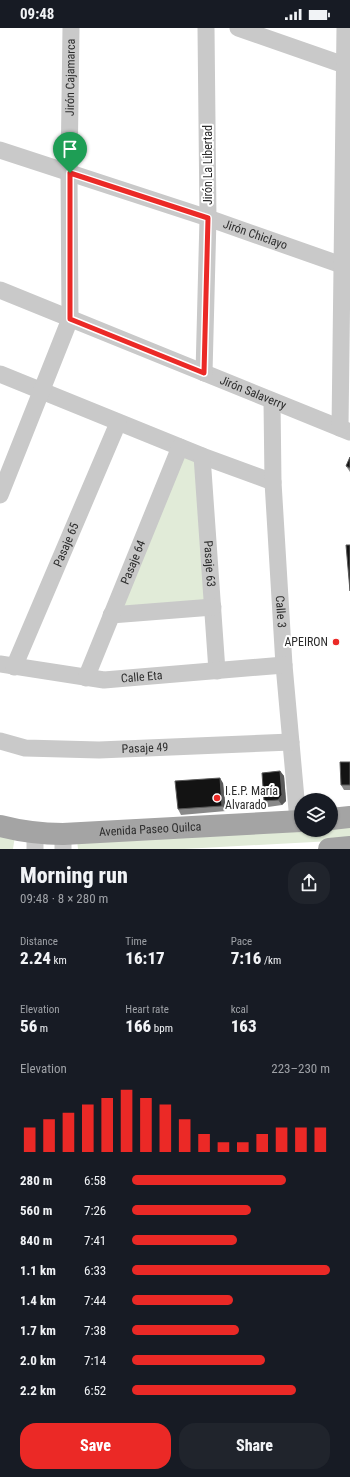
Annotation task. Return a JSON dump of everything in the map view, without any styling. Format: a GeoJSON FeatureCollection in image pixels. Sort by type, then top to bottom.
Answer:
{"type":"FeatureCollection","features":[{"type":"Feature","properties":{"kind":"main road"},"geometry":{"type":"LineString","coordinates":[[338,818],[350,817]]}},
{"type":"Feature","properties":{"kind":"main road","name":"Avenida Paseo Quilca"},"geometry":{"type":"LineString","coordinates":[[0,826],[21,832],[35,842],[63,842],[294,821]]}},
{"type":"Feature","properties":{"kind":"main road"},"geometry":{"type":"LineString","coordinates":[[329,849],[350,848]]}},
{"type":"Feature","properties":{"kind":"street","name":"Jirón Cajamarca"},"geometry":{"type":"LineString","coordinates":[[70,319],[71,28]]}},
{"type":"Feature","properties":{"kind":"street","name":"Jirón La Libertad"},"geometry":{"type":"LineString","coordinates":[[204,373],[208,218],[206,28]]}},
{"type":"Feature","properties":{"kind":"street"},"geometry":{"type":"LineString","coordinates":[[238,28],[347,66]]}},
{"type":"Feature","properties":{"kind":"street"},"geometry":{"type":"LineString","coordinates":[[345,28],[347,66],[345,430]]}},
{"type":"Feature","properties":{"kind":"street","name":"Jirón Chiclayo"},"geometry":{"type":"LineString","coordinates":[[0,150],[208,218],[346,267]]}},
{"type":"Feature","properties":{"kind":"street","name":"Jirón Salaverry"},"geometry":{"type":"LineString","coordinates":[[0,290],[345,430]]}},
{"type":"Feature","properties":{"kind":"street"},"geometry":{"type":"LineString","coordinates":[[0,495],[70,319]]}},
{"type":"Feature","properties":{"kind":"street"},"geometry":{"type":"LineString","coordinates":[[0,374],[118,423],[273,482]]}},
{"type":"Feature","properties":{"kind":"street","name":"Calle 3"},"geometry":{"type":"LineString","coordinates":[[272,401],[273,482],[284,665],[297,793]]}},
{"type":"Feature","properties":{"kind":"street","name":"Pasaje 65"},"geometry":{"type":"LineString","coordinates":[[7,665],[118,423]]}},
{"type":"Feature","properties":{"kind":"street","name":"Pasaje 64"},"geometry":{"type":"LineString","coordinates":[[86,678],[180,447]]}},
{"type":"Feature","properties":{"kind":"street","name":"Pasaje 63"},"geometry":{"type":"LineString","coordinates":[[202,456],[217,671]]}},
{"type":"Feature","properties":{"kind":"street"},"geometry":{"type":"LineString","coordinates":[[111,615],[213,607]]}},
{"type":"Feature","properties":{"kind":"street","name":"Calle Eta"},"geometry":{"type":"LineString","coordinates":[[7,665],[104,680],[284,665]]}},
{"type":"Feature","properties":{"kind":"street","name":"Pasaje 49"},"geometry":{"type":"LineString","coordinates":[[0,740],[25,748],[99,750],[292,742]]}},
{"type":"Feature","properties":{"kind":"green space"},"geometry":{"type":"Polygon","coordinates":[[[183,454],[195,458],[205,603],[118,607],[183,454]]]}},
{"type":"Feature","properties":{"kind":"green space"},"geometry":{"type":"Polygon","coordinates":[[[350,821],[350,840],[184,849],[78,849],[77,840],[294,830],[294,837],[338,837],[338,822],[350,821]]]}},
{"type":"Feature","properties":{"kind":"green space"},"geometry":{"type":"Polygon","coordinates":[[[0,832],[15,836],[13,849],[0,849],[0,832]]]}},
{"type":"Feature","properties":{"kind":"building"},"geometry":{"type":"Polygon","coordinates":[[[350,457],[350,468],[346,466],[350,457]]]}},
{"type":"Feature","properties":{"kind":"building"},"geometry":{"type":"Polygon","coordinates":[[[346,545],[350,545],[350,591],[346,545]]]}},
{"type":"Feature","properties":{"kind":"building"},"geometry":{"type":"Polygon","coordinates":[[[340,762],[350,762],[350,785],[341,785],[340,762]]]}},
{"type":"Feature","properties":{"kind":"building"},"geometry":{"type":"Polygon","coordinates":[[[280,771],[282,795],[278,800],[264,801],[262,773],[280,771]]]}},
{"type":"Feature","properties":{"kind":"building"},"geometry":{"type":"Polygon","coordinates":[[[220,778],[222,806],[178,809],[175,781],[220,778]]]}},
{"type":"Feature","properties":{"kind":"place","name":"APEIRON"},"geometry":{"type":"Point","coordinates":[336,642]}},
{"type":"Feature","properties":{"kind":"place","name":"I.E.P. María Alvarado"},"geometry":{"type":"Point","coordinates":[217,798]}},
{"type":"Feature","properties":{"kind":"route"},"geometry":{"type":"LineString","coordinates":[[70,173],[208,218],[204,373],[70,319],[70,173]]}}]}
